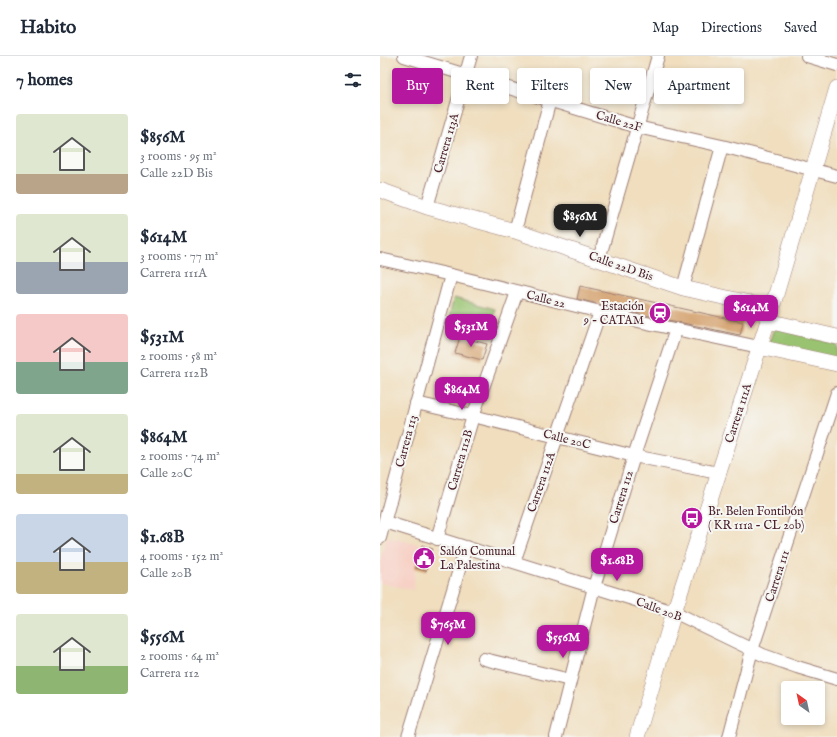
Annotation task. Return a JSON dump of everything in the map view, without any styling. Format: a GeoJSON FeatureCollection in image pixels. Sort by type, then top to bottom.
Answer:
{"type":"FeatureCollection","features":[{"type":"Feature","properties":{"kind":"street","name":"Calle 22F"},"geometry":{"type":"LineString","coordinates":[[404,56],[451,70]]}},
{"type":"Feature","properties":{"kind":"street","name":"Carrera 113A"},"geometry":{"type":"LineString","coordinates":[[468,68],[471,56]]}},
{"type":"Feature","properties":{"kind":"street"},"geometry":{"type":"LineString","coordinates":[[599,259],[658,56]]}},
{"type":"Feature","properties":{"kind":"street"},"geometry":{"type":"LineString","coordinates":[[807,56],[837,65]]}},
{"type":"Feature","properties":{"kind":"street","name":"Carrera 111A"},"geometry":{"type":"LineString","coordinates":[[637,737],[674,612],[770,314],[837,88]]}},
{"type":"Feature","properties":{"kind":"street","name":"Carrera 113A"},"geometry":{"type":"LineString","coordinates":[[427,207],[457,104]]}},
{"type":"Feature","properties":{"kind":"street"},"geometry":{"type":"LineString","coordinates":[[515,231],[549,104]]}},
{"type":"Feature","properties":{"kind":"street","name":"Calle 22F"},"geometry":{"type":"LineString","coordinates":[[563,104],[637,127],[722,146],[837,176]]}},
{"type":"Feature","properties":{"kind":"street"},"geometry":{"type":"LineString","coordinates":[[683,288],[722,146]]}},
{"type":"Feature","properties":{"kind":"street","name":"Calle 22D Bis"},"geometry":{"type":"LineString","coordinates":[[380,190],[427,207],[515,231],[683,288],[770,314],[837,337]]}},
{"type":"Feature","properties":{"kind":"street","name":"Calle 22"},"geometry":{"type":"LineString","coordinates":[[380,259],[452,275],[600,312],[759,346]]}},
{"type":"Feature","properties":{"kind":"street","name":"Carrera 113"},"geometry":{"type":"LineString","coordinates":[[380,538],[452,275]]}},
{"type":"Feature","properties":{"kind":"street","name":"Carrera 112B"},"geometry":{"type":"LineString","coordinates":[[437,539],[473,416],[517,292]]}},
{"type":"Feature","properties":{"kind":"street","name":"Carrera 112A"},"geometry":{"type":"LineString","coordinates":[[514,562],[600,312]]}},
{"type":"Feature","properties":{"kind":"street","name":"Carrera 112"},"geometry":{"type":"LineString","coordinates":[[556,737],[594,587],[634,456],[676,329]]}},
{"type":"Feature","properties":{"kind":"street"},"geometry":{"type":"LineString","coordinates":[[759,346],[837,364]]}},
{"type":"Feature","properties":{"kind":"street","name":"Carrera 111"},"geometry":{"type":"LineString","coordinates":[[728,737],[752,650],[837,394]]}},
{"type":"Feature","properties":{"kind":"street","name":"Calle 20C"},"geometry":{"type":"LineString","coordinates":[[416,403],[634,456],[718,473]]}},
{"type":"Feature","properties":{"kind":"street","name":"Calle 20B"},"geometry":{"type":"LineString","coordinates":[[385,522],[674,612],[752,650],[796,667],[837,679]]}},
{"type":"Feature","properties":{"kind":"street"},"geometry":{"type":"LineString","coordinates":[[408,737],[466,547]]}},
{"type":"Feature","properties":{"kind":"street"},"geometry":{"type":"LineString","coordinates":[[484,659],[570,680]]}},
{"type":"Feature","properties":{"kind":"shaded area"},"geometry":{"type":"Polygon","coordinates":[[[387,537],[422,545],[415,568],[414,590],[380,583],[380,559],[387,537]]]}},
{"type":"Feature","properties":{"kind":"green space"},"geometry":{"type":"Polygon","coordinates":[[[454,298],[495,309],[488,332],[448,321],[454,298]]]}},
{"type":"Feature","properties":{"kind":"green space"},"geometry":{"type":"Polygon","coordinates":[[[774,328],[837,344],[837,360],[769,343],[774,328]]]}},
{"type":"Feature","properties":{"kind":"building","name":"Estación 9 - CATAM"},"geometry":{"type":"Polygon","coordinates":[[[580,286],[743,322],[740,335],[577,299],[580,286]]]}},
{"type":"Feature","properties":{"kind":"building"},"geometry":{"type":"Polygon","coordinates":[[[460,337],[487,344],[482,360],[455,353],[460,337]]]}},
{"type":"Feature","properties":{"kind":"building","name":"Salón Comunal La Palestina"},"geometry":{"type":"Polygon","coordinates":[[[422,545],[433,549],[426,571],[415,568],[422,545]]]}},
{"type":"Feature","properties":{"kind":"place","name":"Estación 9 - CATAM"},"geometry":{"type":"Point","coordinates":[660,313]}},
{"type":"Feature","properties":{"kind":"place","name":"Br. Belen Fontibón ( KR 111a - CL 20b)"},"geometry":{"type":"Point","coordinates":[692,518]}},
{"type":"Feature","properties":{"kind":"place","name":"Salón Comunal La Palestina"},"geometry":{"type":"Point","coordinates":[424,558]}}]}
